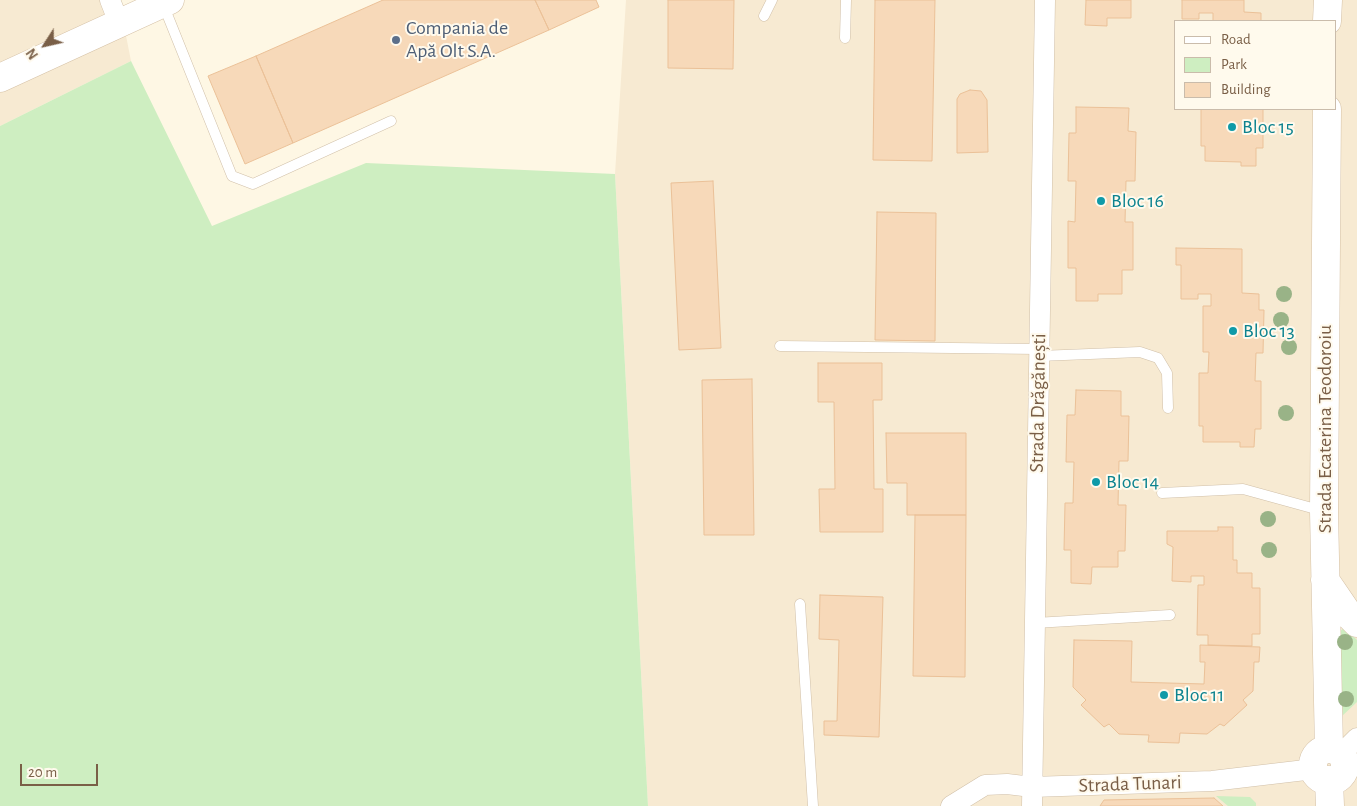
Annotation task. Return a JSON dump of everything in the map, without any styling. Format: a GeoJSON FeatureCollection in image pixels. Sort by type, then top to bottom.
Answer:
{"type":"FeatureCollection","features":[{"type":"Feature","properties":{"kind":"main road"},"geometry":{"type":"LineString","coordinates":[[1328,0],[1328,20]]}},
{"type":"Feature","properties":{"kind":"main road"},"geometry":{"type":"LineString","coordinates":[[0,78],[114,12],[166,2]]}},
{"type":"Feature","properties":{"kind":"main road","name":"Strada Ecaterina Teodoroiu"},"geometry":{"type":"LineString","coordinates":[[1327,110],[1324,511],[1333,766]]}},
{"type":"Feature","properties":{"kind":"main road"},"geometry":{"type":"LineString","coordinates":[[1325,580],[1349,615],[1357,623]]}},
{"type":"Feature","properties":{"kind":"street","name":"Strada Drăgănești"},"geometry":{"type":"LineString","coordinates":[[1032,796],[1045,0]]}},
{"type":"Feature","properties":{"kind":"street","name":"Strada Tunari"},"geometry":{"type":"LineString","coordinates":[[952,806],[985,785],[1007,784],[1032,796],[1212,781],[1333,766]]}},
{"type":"Feature","properties":{"kind":"lane"},"geometry":{"type":"LineString","coordinates":[[764,16],[772,0]]}},
{"type":"Feature","properties":{"kind":"lane"},"geometry":{"type":"LineString","coordinates":[[845,38],[846,0]]}},
{"type":"Feature","properties":{"kind":"lane"},"geometry":{"type":"LineString","coordinates":[[166,2],[232,176],[253,184],[391,121]]}},
{"type":"Feature","properties":{"kind":"lane"},"geometry":{"type":"LineString","coordinates":[[780,346],[1039,353],[1140,352],[1158,358],[1167,372],[1168,408]]}},
{"type":"Feature","properties":{"kind":"lane"},"geometry":{"type":"LineString","coordinates":[[1162,493],[1243,489],[1324,511]]}},
{"type":"Feature","properties":{"kind":"lane"},"geometry":{"type":"LineString","coordinates":[[800,604],[813,806]]}},
{"type":"Feature","properties":{"kind":"lane"},"geometry":{"type":"LineString","coordinates":[[1034,623],[1170,616]]}},
{"type":"Feature","properties":{"kind":"shaded area"},"geometry":{"type":"Polygon","coordinates":[[[0,0],[119,0],[131,61],[0,126],[0,0]]]}},
{"type":"Feature","properties":{"kind":"shaded area"},"geometry":{"type":"Polygon","coordinates":[[[626,0],[1357,0],[1357,806],[648,806],[615,174],[626,0]]]}},
{"type":"Feature","properties":{"kind":"green space"},"geometry":{"type":"Polygon","coordinates":[[[131,61],[212,226],[366,163],[615,174],[648,806],[0,806],[0,126],[131,61]]]}},
{"type":"Feature","properties":{"kind":"green space"},"geometry":{"type":"Polygon","coordinates":[[[1344,628],[1357,640],[1357,702],[1342,716],[1339,632],[1344,628]]]}},
{"type":"Feature","properties":{"kind":"green space"},"geometry":{"type":"Polygon","coordinates":[[[1216,796],[1250,797],[1256,803],[1256,806],[1228,806],[1216,796]]]}},
{"type":"Feature","properties":{"kind":"building"},"geometry":{"type":"Polygon","coordinates":[[[383,0],[535,0],[549,30],[293,143],[256,56],[383,0]]]}},
{"type":"Feature","properties":{"kind":"building"},"geometry":{"type":"Polygon","coordinates":[[[535,0],[596,0],[599,7],[549,30],[535,0]]]}},
{"type":"Feature","properties":{"kind":"building"},"geometry":{"type":"Polygon","coordinates":[[[668,0],[734,0],[733,69],[668,68],[668,0]]]}},
{"type":"Feature","properties":{"kind":"building"},"geometry":{"type":"Polygon","coordinates":[[[875,0],[935,0],[932,161],[873,160],[875,0]]]}},
{"type":"Feature","properties":{"kind":"building"},"geometry":{"type":"Polygon","coordinates":[[[1086,0],[1131,0],[1131,18],[1107,18],[1107,26],[1085,25],[1086,0]]]}},
{"type":"Feature","properties":{"kind":"building"},"geometry":{"type":"Polygon","coordinates":[[[1182,0],[1244,0],[1244,12],[1261,13],[1261,20],[1213,20],[1213,13],[1199,13],[1199,19],[1182,19],[1182,0]]]}},
{"type":"Feature","properties":{"kind":"building"},"geometry":{"type":"Polygon","coordinates":[[[256,56],[293,143],[245,164],[208,76],[256,56]]]}},
{"type":"Feature","properties":{"kind":"building"},"geometry":{"type":"Polygon","coordinates":[[[970,90],[981,91],[987,100],[988,152],[957,153],[957,99],[960,94],[970,90]]]}},
{"type":"Feature","properties":{"kind":"building","name":"Bloc 16"},"geometry":{"type":"Polygon","coordinates":[[[1076,107],[1129,108],[1128,131],[1136,132],[1135,181],[1126,181],[1125,222],[1133,222],[1133,270],[1122,270],[1122,294],[1098,294],[1098,301],[1076,301],[1076,268],[1068,268],[1068,221],[1075,222],[1076,181],[1068,181],[1069,133],[1076,133],[1076,107]]]}},
{"type":"Feature","properties":{"kind":"building","name":"Bloc 15"},"geometry":{"type":"Polygon","coordinates":[[[1201,110],[1263,110],[1263,148],[1256,148],[1256,166],[1241,166],[1241,162],[1205,161],[1205,146],[1201,146],[1201,110]]]}},
{"type":"Feature","properties":{"kind":"building"},"geometry":{"type":"Polygon","coordinates":[[[713,181],[721,348],[679,350],[671,183],[713,181]]]}},
{"type":"Feature","properties":{"kind":"building"},"geometry":{"type":"Polygon","coordinates":[[[877,212],[936,213],[935,341],[875,340],[877,212]]]}},
{"type":"Feature","properties":{"kind":"building","name":"Bloc 13"},"geometry":{"type":"Polygon","coordinates":[[[1176,248],[1242,249],[1242,293],[1259,294],[1259,310],[1264,310],[1263,353],[1256,353],[1255,381],[1261,381],[1261,429],[1255,429],[1254,447],[1240,447],[1240,442],[1203,442],[1203,426],[1199,426],[1199,373],[1208,373],[1209,352],[1203,352],[1203,306],[1211,306],[1211,294],[1198,294],[1198,299],[1181,299],[1181,265],[1176,265],[1176,248]]]}},
{"type":"Feature","properties":{"kind":"building"},"geometry":{"type":"Polygon","coordinates":[[[818,363],[882,363],[882,400],[873,400],[874,489],[883,489],[883,532],[820,532],[819,489],[835,489],[834,402],[818,402],[818,363]]]}},
{"type":"Feature","properties":{"kind":"building"},"geometry":{"type":"Polygon","coordinates":[[[752,379],[754,535],[704,535],[702,380],[752,379]]]}},
{"type":"Feature","properties":{"kind":"building","name":"Bloc 14"},"geometry":{"type":"Polygon","coordinates":[[[1076,390],[1121,391],[1121,416],[1129,416],[1128,461],[1119,461],[1118,505],[1126,505],[1125,551],[1118,551],[1118,567],[1092,567],[1091,584],[1071,583],[1071,550],[1064,550],[1065,503],[1073,503],[1074,462],[1066,462],[1067,415],[1075,415],[1076,390]]]}},
{"type":"Feature","properties":{"kind":"building"},"geometry":{"type":"Polygon","coordinates":[[[886,433],[966,433],[966,515],[907,515],[907,483],[887,483],[886,433]]]}},
{"type":"Feature","properties":{"kind":"building"},"geometry":{"type":"Polygon","coordinates":[[[915,515],[966,515],[965,677],[913,676],[915,515]]]}},
{"type":"Feature","properties":{"kind":"building"},"geometry":{"type":"Polygon","coordinates":[[[1218,527],[1233,527],[1233,560],[1237,560],[1237,573],[1252,573],[1252,588],[1260,588],[1260,634],[1252,634],[1252,646],[1208,645],[1208,635],[1197,635],[1198,585],[1204,585],[1204,576],[1191,576],[1191,582],[1172,581],[1173,547],[1167,544],[1167,531],[1218,531],[1218,527]]]}},
{"type":"Feature","properties":{"kind":"building"},"geometry":{"type":"Polygon","coordinates":[[[820,595],[883,597],[879,737],[824,735],[824,721],[837,721],[839,640],[819,639],[820,595]]]}},
{"type":"Feature","properties":{"kind":"building","name":"Bloc 11"},"geometry":{"type":"Polygon","coordinates":[[[1074,640],[1132,641],[1131,682],[1204,684],[1205,662],[1200,662],[1200,645],[1260,647],[1259,662],[1254,662],[1253,691],[1243,700],[1247,705],[1224,726],[1220,724],[1207,734],[1180,733],[1179,743],[1148,742],[1149,735],[1119,734],[1109,724],[1104,727],[1081,705],[1086,700],[1073,687],[1074,640]]]}},
{"type":"Feature","properties":{"kind":"building"},"geometry":{"type":"Polygon","coordinates":[[[1214,798],[1223,806],[1100,806],[1104,800],[1214,798]]]}},
{"type":"Feature","properties":{"kind":"place","name":"Compania de Apă Olt S.A."},"geometry":{"type":"Point","coordinates":[396,40]}},
{"type":"Feature","properties":{"kind":"place","name":"Bloc 15"},"geometry":{"type":"Point","coordinates":[1232,127]}},
{"type":"Feature","properties":{"kind":"place","name":"Bloc 16"},"geometry":{"type":"Point","coordinates":[1101,201]}},
{"type":"Feature","properties":{"kind":"place","name":"Bloc 13"},"geometry":{"type":"Point","coordinates":[1233,331]}},
{"type":"Feature","properties":{"kind":"place","name":"Bloc 14"},"geometry":{"type":"Point","coordinates":[1096,482]}},
{"type":"Feature","properties":{"kind":"place","name":"Bloc 11"},"geometry":{"type":"Point","coordinates":[1164,695]}}]}
